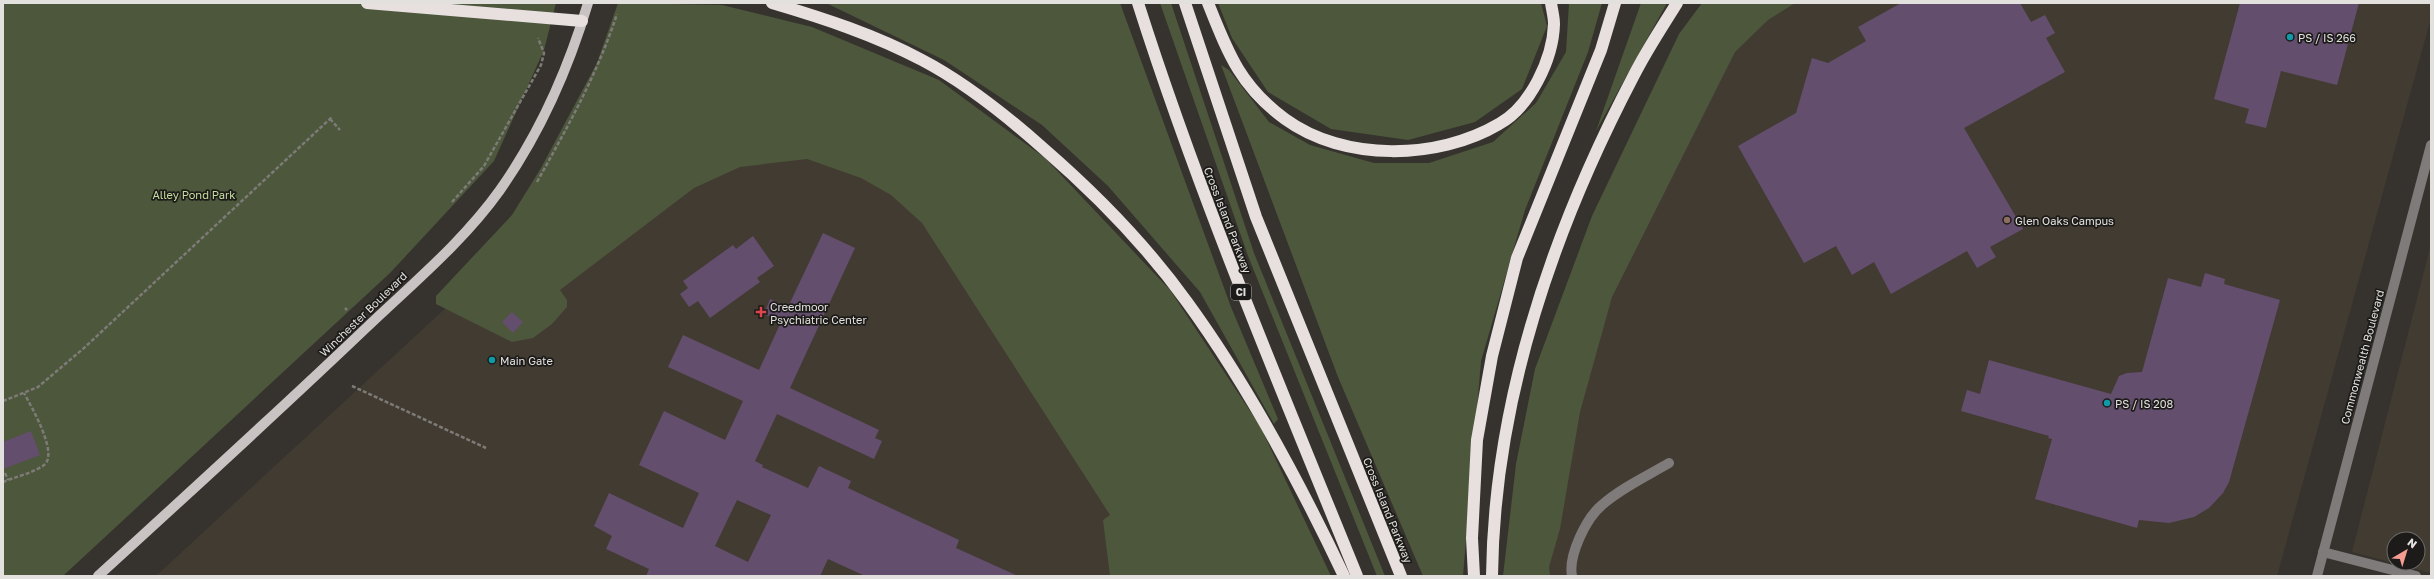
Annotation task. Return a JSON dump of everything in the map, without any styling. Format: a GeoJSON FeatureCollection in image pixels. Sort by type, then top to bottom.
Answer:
{"type":"FeatureCollection","features":[{"type":"Feature","properties":{"kind":"highway"},"geometry":{"type":"LineString","coordinates":[[367,3],[582,21]]}},
{"type":"Feature","properties":{"kind":"highway"},"geometry":{"type":"LineString","coordinates":[[772,3],[860,33],[922,60],[978,95],[1026,133],[1082,182],[1134,236],[1182,295],[1229,364],[1275,440],[1344,576]]}},
{"type":"Feature","properties":{"kind":"highway","name":"Cross Island Parkway"},"geometry":{"type":"LineString","coordinates":[[1138,3],[1164,84],[1221,241],[1357,576]]}},
{"type":"Feature","properties":{"kind":"highway","name":"Cross Island Parkway"},"geometry":{"type":"LineString","coordinates":[[1185,3],[1256,217],[1401,576]]}},
{"type":"Feature","properties":{"kind":"highway"},"geometry":{"type":"LineString","coordinates":[[1208,3],[1232,62],[1254,92],[1286,120],[1328,142],[1372,150],[1419,149],[1459,142],[1500,124],[1528,98],[1546,61],[1554,24],[1551,3]]}},
{"type":"Feature","properties":{"kind":"highway"},"geometry":{"type":"LineString","coordinates":[[1474,576],[1472,538],[1477,440],[1492,356],[1517,258],[1600,50],[1615,3]]}},
{"type":"Feature","properties":{"kind":"highway"},"geometry":{"type":"LineString","coordinates":[[1492,576],[1492,540],[1501,454],[1519,366],[1548,266],[1586,173],[1633,76],[1677,3]]}},
{"type":"Feature","properties":{"kind":"main road","name":"Winchester Boulevard"},"geometry":{"type":"LineString","coordinates":[[98,576],[308,383],[460,237],[499,191],[533,137],[563,78],[588,3]]}},
{"type":"Feature","properties":{"kind":"street","name":"Commonwealth Boulevard"},"geometry":{"type":"LineString","coordinates":[[2317,576],[2431,145]]}},
{"type":"Feature","properties":{"kind":"street"},"geometry":{"type":"LineString","coordinates":[[1572,576],[1571,570],[1578,538],[1601,505],[1669,463]]}},
{"type":"Feature","properties":{"kind":"street"},"geometry":{"type":"LineString","coordinates":[[2324,552],[2416,576]]}},
{"type":"Feature","properties":{"kind":"path"},"geometry":{"type":"LineString","coordinates":[[537,182],[576,113],[604,54],[617,14]]}},
{"type":"Feature","properties":{"kind":"path"},"geometry":{"type":"LineString","coordinates":[[452,202],[484,166],[541,65],[544,53],[538,38]]}},
{"type":"Feature","properties":{"kind":"path"},"geometry":{"type":"LineString","coordinates":[[3,401],[38,387],[84,348],[331,118],[340,130]]}},
{"type":"Feature","properties":{"kind":"path"},"geometry":{"type":"LineString","coordinates":[[352,386],[486,448]]}},
{"type":"Feature","properties":{"kind":"path"},"geometry":{"type":"LineString","coordinates":[[3,482],[44,465],[49,458],[47,443],[24,393]]}},
{"type":"Feature","properties":{"kind":"path"},"geometry":{"type":"LineString","coordinates":[[5,473],[8,480]]}},
{"type":"Feature","properties":{"kind":"shaded area","name":"Glen Oaks Campus"},"geometry":{"type":"Polygon","coordinates":[[[1777,3],[2431,3],[2431,18],[2277,576],[1549,576],[1548,405],[1729,36],[1777,3]]]}},
{"type":"Feature","properties":{"kind":"shaded area","name":"Creedmoor Psychiatric Center"},"geometry":{"type":"Polygon","coordinates":[[[778,77],[1275,576],[156,576],[450,304],[778,77]]]}},
{"type":"Feature","properties":{"kind":"shaded area"},"geometry":{"type":"Polygon","coordinates":[[[2431,244],[2431,573],[2424,571],[2426,571],[2426,531],[2386,531],[2386,561],[2352,552],[2431,244]]]}},
{"type":"Feature","properties":{"kind":"green space","name":"Alley Pond Park"},"geometry":{"type":"Polygon","coordinates":[[[3,3],[556,3],[544,50],[494,161],[390,273],[63,576],[3,576],[3,3]]]}},
{"type":"Feature","properties":{"kind":"green space"},"geometry":{"type":"Polygon","coordinates":[[[618,3],[722,5],[812,27],[939,80],[1045,158],[1170,290],[1260,426],[1331,576],[1110,576],[1103,520],[1110,515],[922,223],[891,195],[861,178],[807,159],[740,167],[694,188],[560,290],[567,300],[567,307],[552,324],[533,338],[512,342],[436,304],[436,296],[512,215],[541,168],[597,63],[618,3]]]}},
{"type":"Feature","properties":{"kind":"green space"},"geometry":{"type":"Polygon","coordinates":[[[826,3],[1120,3],[1231,307],[1278,419],[1274,424],[1200,292],[1108,186],[1042,125],[944,60],[826,3]]]}},
{"type":"Feature","properties":{"kind":"green space"},"geometry":{"type":"Polygon","coordinates":[[[1160,3],[1171,3],[1254,253],[1385,576],[1377,576],[1248,256],[1160,3]]]}},
{"type":"Feature","properties":{"kind":"green space"},"geometry":{"type":"Polygon","coordinates":[[[1218,3],[1541,3],[1547,26],[1522,89],[1475,122],[1408,140],[1331,129],[1268,92],[1232,38],[1218,3]]]}},
{"type":"Feature","properties":{"kind":"green space"},"geometry":{"type":"Polygon","coordinates":[[[1569,3],[1602,3],[1588,52],[1525,210],[1481,361],[1463,576],[1423,576],[1338,377],[1221,65],[1229,70],[1269,122],[1310,145],[1374,163],[1429,163],[1493,142],[1536,103],[1566,52],[1569,3]]]}},
{"type":"Feature","properties":{"kind":"green space"},"geometry":{"type":"Polygon","coordinates":[[[1641,3],[1667,3],[1596,131],[1641,3]]]}},
{"type":"Feature","properties":{"kind":"green space"},"geometry":{"type":"Polygon","coordinates":[[[1702,3],[1795,3],[1768,20],[1735,52],[1612,297],[1580,412],[1560,529],[1549,567],[1550,576],[1503,576],[1516,464],[1535,369],[1592,216],[1679,34],[1702,3]]]}},
{"type":"Feature","properties":{"kind":"building"},"geometry":{"type":"Polygon","coordinates":[[[1901,3],[2020,3],[2031,22],[2045,15],[2055,33],[2046,38],[2065,72],[1964,128],[2023,229],[1990,247],[1996,257],[1977,268],[1967,251],[1891,294],[1874,262],[1852,275],[1836,246],[1804,263],[1738,146],[1796,113],[1812,58],[1828,63],[1866,41],[1858,27],[1901,3]]]}},
{"type":"Feature","properties":{"kind":"building","name":"PS / IS 266"},"geometry":{"type":"Polygon","coordinates":[[[2240,3],[2359,3],[2337,85],[2281,71],[2266,128],[2245,123],[2249,109],[2214,99],[2240,3]]]}},
{"type":"Feature","properties":{"kind":"building"},"geometry":{"type":"Polygon","coordinates":[[[823,233],[855,248],[790,388],[879,430],[875,438],[882,441],[874,459],[777,414],[755,461],[763,465],[762,467],[808,488],[819,466],[851,481],[848,488],[959,540],[956,548],[1018,576],[865,576],[828,559],[820,576],[646,576],[649,569],[606,549],[612,536],[594,526],[609,493],[683,528],[699,493],[639,465],[664,411],[725,440],[743,401],[668,367],[683,335],[759,370],[781,322],[764,314],[770,299],[788,307],[823,233]],[[737,500],[715,546],[748,562],[771,515],[737,500]]]}},
{"type":"Feature","properties":{"kind":"building"},"geometry":{"type":"Polygon","coordinates":[[[753,236],[774,266],[757,278],[760,282],[710,318],[698,301],[689,307],[680,294],[688,288],[683,281],[733,245],[736,249],[753,236]]]}},
{"type":"Feature","properties":{"kind":"building","name":"PS / IS 208"},"geometry":{"type":"Polygon","coordinates":[[[2205,273],[2225,279],[2224,284],[2280,300],[2229,482],[2223,493],[2209,508],[2194,517],[2169,523],[2139,520],[2137,528],[2035,499],[2052,439],[2048,438],[2049,436],[1961,411],[1967,390],[1980,394],[1989,360],[2111,394],[2119,376],[2127,373],[2142,372],[2168,278],[2201,287],[2205,273]]]}},
{"type":"Feature","properties":{"kind":"building"},"geometry":{"type":"Polygon","coordinates":[[[512,312],[523,322],[513,333],[502,322],[512,312]]]}},
{"type":"Feature","properties":{"kind":"building"},"geometry":{"type":"Polygon","coordinates":[[[31,431],[40,455],[3,469],[3,442],[31,431]]]}},
{"type":"Feature","properties":{"kind":"place","name":"PS / IS 266"},"geometry":{"type":"Point","coordinates":[2290,37]}},
{"type":"Feature","properties":{"kind":"place","name":"Glen Oaks Campus"},"geometry":{"type":"Point","coordinates":[2007,220]}},
{"type":"Feature","properties":{"kind":"place","name":"Creedmoor Psychiatric Center"},"geometry":{"type":"Point","coordinates":[761,312]}},
{"type":"Feature","properties":{"kind":"place","name":"Main Gate"},"geometry":{"type":"Point","coordinates":[492,360]}},
{"type":"Feature","properties":{"kind":"place","name":"PS / IS 208"},"geometry":{"type":"Point","coordinates":[2107,403]}}]}
